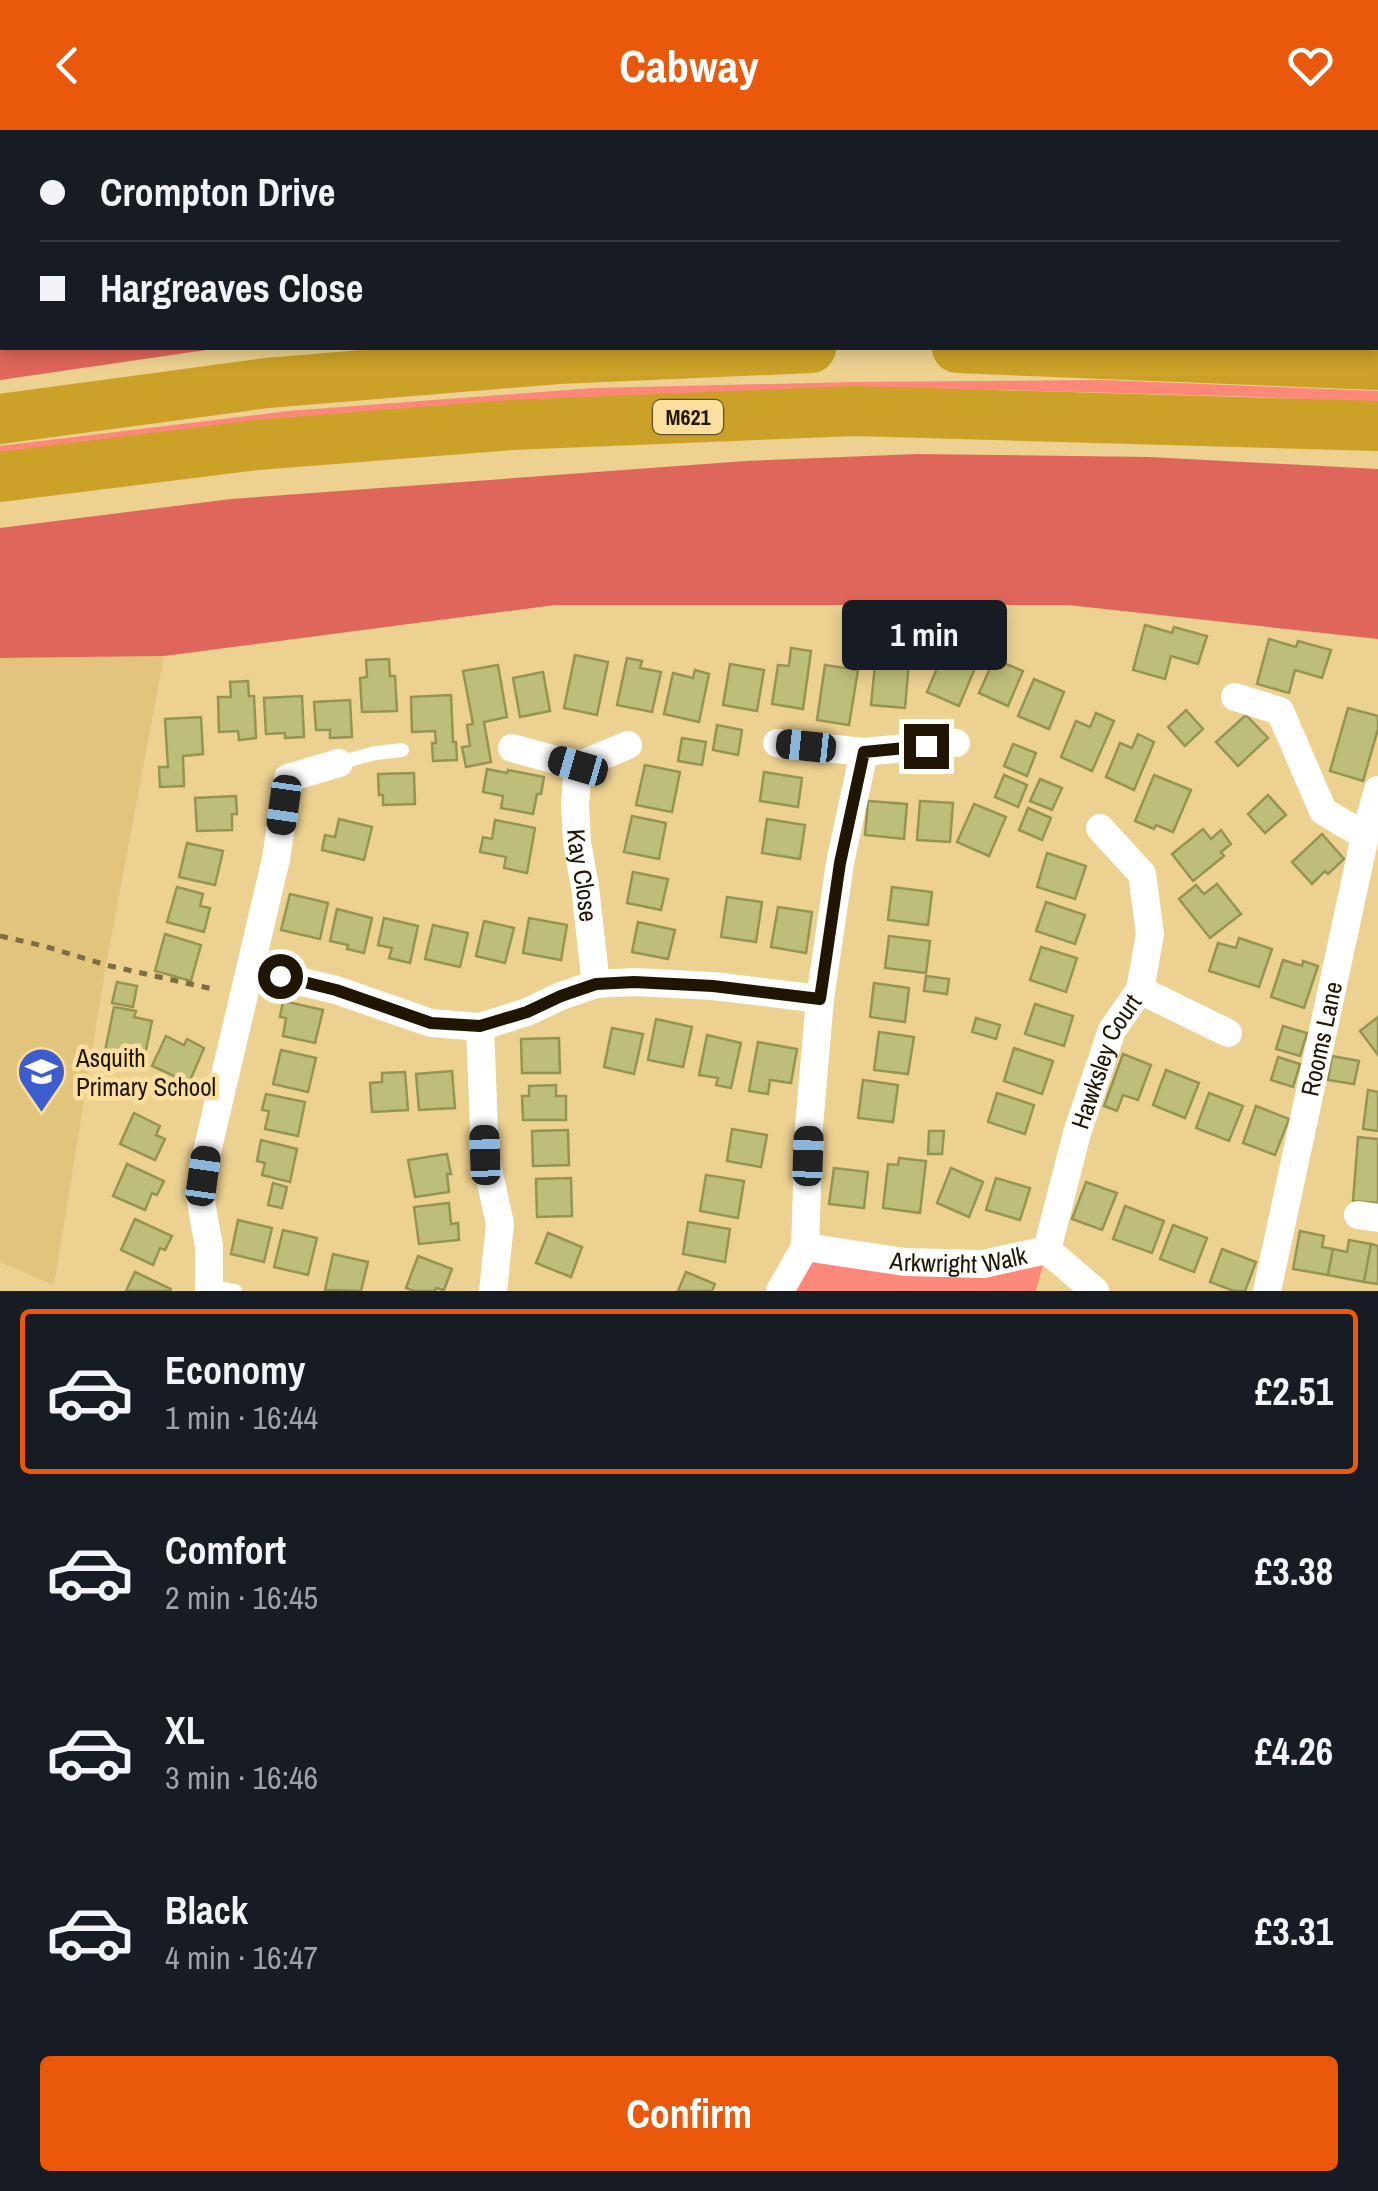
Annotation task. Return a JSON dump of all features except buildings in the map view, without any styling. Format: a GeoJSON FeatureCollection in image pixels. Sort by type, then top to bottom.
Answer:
{"type":"FeatureCollection","features":[{"type":"Feature","properties":{"kind":"highway"},"geometry":{"type":"LineString","coordinates":[[0,420],[287,381],[558,359],[765,350]]}},
{"type":"Feature","properties":{"kind":"highway"},"geometry":{"type":"LineString","coordinates":[[1007,350],[1378,365]]}},
{"type":"Feature","properties":{"kind":"highway","name":"M621"},"geometry":{"type":"LineString","coordinates":[[0,477],[258,445],[512,424],[855,410],[1378,426]]}},
{"type":"Feature","properties":{"kind":"street"},"geometry":{"type":"LineString","coordinates":[[1235,696],[1280,711],[1322,810],[1365,836]]}},
{"type":"Feature","properties":{"kind":"street"},"geometry":{"type":"LineString","coordinates":[[777,743],[864,752],[956,743]]}},
{"type":"Feature","properties":{"kind":"street"},"geometry":{"type":"LineString","coordinates":[[512,748],[578,766],[628,745]]}},
{"type":"Feature","properties":{"kind":"street"},"geometry":{"type":"LineString","coordinates":[[780,1291],[805,1246],[809,1126],[820,999],[840,863],[864,752]]}},
{"type":"Feature","properties":{"kind":"street"},"geometry":{"type":"LineString","coordinates":[[218,1290],[200,1196],[276,859],[288,778],[339,763]]}},
{"type":"Feature","properties":{"kind":"street","name":"Kay Close"},"geometry":{"type":"LineString","coordinates":[[578,766],[577,842],[596,984]]}},
{"type":"Feature","properties":{"kind":"street","name":"Rooms Lane"},"geometry":{"type":"LineString","coordinates":[[1267,1291],[1378,790]]}},
{"type":"Feature","properties":{"kind":"street","name":"Hawksley Court"},"geometry":{"type":"LineString","coordinates":[[1046,1250],[1078,1132],[1112,1030],[1140,990],[1150,934],[1142,874],[1100,828]]}},
{"type":"Feature","properties":{"kind":"street"},"geometry":{"type":"LineString","coordinates":[[248,983],[336,990],[431,1023],[480,1026],[596,984],[713,986],[820,999]]}},
{"type":"Feature","properties":{"kind":"street"},"geometry":{"type":"LineString","coordinates":[[1140,990],[1228,1034]]}},
{"type":"Feature","properties":{"kind":"street"},"geometry":{"type":"LineString","coordinates":[[480,1026],[485,1155],[500,1224],[493,1291]]}},
{"type":"Feature","properties":{"kind":"street","name":"Arkwright Walk"},"geometry":{"type":"LineString","coordinates":[[805,1246],[904,1262],[983,1264],[1046,1250],[1095,1291]]}},
{"type":"Feature","properties":{"kind":"lane"},"geometry":{"type":"LineString","coordinates":[[339,763],[402,750]]}},
{"type":"Feature","properties":{"kind":"path"},"geometry":{"type":"LineString","coordinates":[[0,936],[106,965],[248,983]]}},
{"type":"Feature","properties":{"kind":"shaded area"},"geometry":{"type":"Polygon","coordinates":[[[0,350],[206,350],[0,380],[0,350]]]}},
{"type":"Feature","properties":{"kind":"shaded area"},"geometry":{"type":"Polygon","coordinates":[[[1103,380],[1378,391],[1378,403],[1009,390],[594,399],[0,456],[0,446],[288,411],[593,388],[1103,380]]]}},
{"type":"Feature","properties":{"kind":"shaded area"},"geometry":{"type":"Polygon","coordinates":[[[917,454],[1149,457],[1378,469],[1378,639],[1068,605],[555,605],[164,656],[0,658],[0,528],[231,499],[746,461],[917,454]]]}},
{"type":"Feature","properties":{"kind":"shaded area","name":"Asquith Primary School"},"geometry":{"type":"Polygon","coordinates":[[[164,656],[106,965],[54,1285],[0,1262],[0,658],[164,656]]]}},
{"type":"Feature","properties":{"kind":"shaded area"},"geometry":{"type":"Polygon","coordinates":[[[805,1247],[905,1262],[1047,1250],[1036,1291],[780,1291],[805,1247]]]}},
{"type":"Feature","properties":{"kind":"place","name":"Asquith Primary School"},"geometry":{"type":"Point","coordinates":[41,1114]}},
{"type":"Feature","properties":{"kind":"route"},"geometry":{"type":"LineString","coordinates":[[280,976],[336,990],[431,1023],[480,1026],[596,984],[713,986],[820,999],[840,863],[864,752],[926,746]]}}]}
